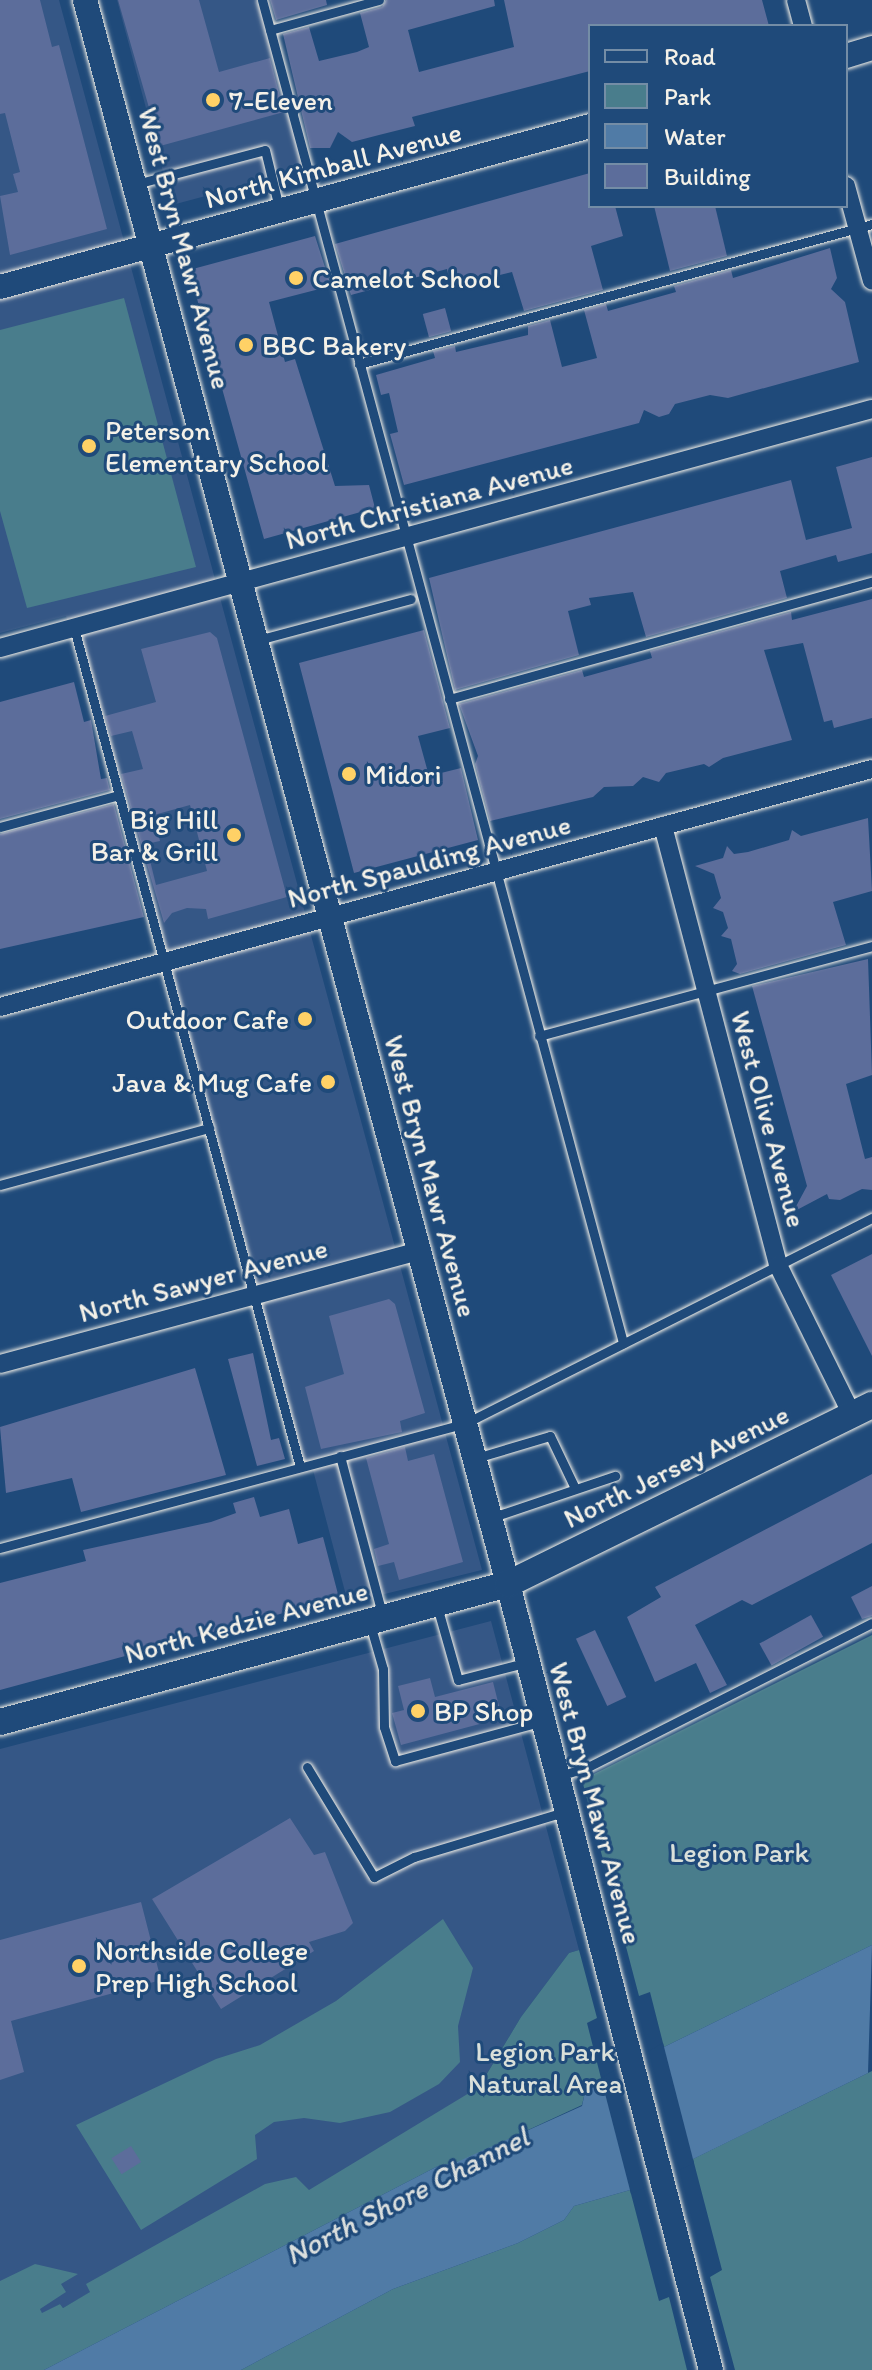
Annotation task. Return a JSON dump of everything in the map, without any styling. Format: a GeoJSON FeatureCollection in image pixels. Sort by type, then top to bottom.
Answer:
{"type":"FeatureCollection","features":[{"type":"Feature","properties":{"kind":"main road","name":"North Jersey Avenue"},"geometry":{"type":"LineString","coordinates":[[508,1584],[862,1410]]}},
{"type":"Feature","properties":{"kind":"main road","name":"North Kedzie Avenue"},"geometry":{"type":"LineString","coordinates":[[0,1722],[508,1584]]}},
{"type":"Feature","properties":{"kind":"street","name":"West Bryn Mawr Avenue"},"geometry":{"type":"LineString","coordinates":[[85,0],[466,1423],[711,2370]]}},
{"type":"Feature","properties":{"kind":"street"},"geometry":{"type":"LineString","coordinates":[[796,0],[802,24]]}},
{"type":"Feature","properties":{"kind":"street"},"geometry":{"type":"LineString","coordinates":[[848,55],[872,48]]}},
{"type":"Feature","properties":{"kind":"street","name":"North Kimball Avenue"},"geometry":{"type":"LineString","coordinates":[[0,287],[588,127]]}},
{"type":"Feature","properties":{"kind":"street"},"geometry":{"type":"LineString","coordinates":[[848,190],[865,226],[872,281]]}},
{"type":"Feature","properties":{"kind":"street","name":"North Christiana Avenue"},"geometry":{"type":"LineString","coordinates":[[0,648],[872,409]]}},
{"type":"Feature","properties":{"kind":"street","name":"North Spaulding Avenue"},"geometry":{"type":"LineString","coordinates":[[0,1007],[872,769]]}},
{"type":"Feature","properties":{"kind":"street","name":"West Olive Avenue"},"geometry":{"type":"LineString","coordinates":[[663,826],[778,1265],[862,1410]]}},
{"type":"Feature","properties":{"kind":"street","name":"North Sawyer Avenue"},"geometry":{"type":"LineString","coordinates":[[0,1364],[420,1251]]}},
{"type":"Feature","properties":{"kind":"lane"},"geometry":{"type":"LineString","coordinates":[[262,0],[623,1343]]}},
{"type":"Feature","properties":{"kind":"lane"},"geometry":{"type":"LineString","coordinates":[[270,30],[379,0]]}},
{"type":"Feature","properties":{"kind":"lane"},"geometry":{"type":"LineString","coordinates":[[136,184],[265,150],[280,211]]}},
{"type":"Feature","properties":{"kind":"lane"},"geometry":{"type":"LineString","coordinates":[[359,364],[865,226]]}},
{"type":"Feature","properties":{"kind":"lane"},"geometry":{"type":"LineString","coordinates":[[449,699],[872,582]]}},
{"type":"Feature","properties":{"kind":"lane"},"geometry":{"type":"LineString","coordinates":[[258,640],[411,599]]}},
{"type":"Feature","properties":{"kind":"lane"},"geometry":{"type":"LineString","coordinates":[[74,628],[300,1467]]}},
{"type":"Feature","properties":{"kind":"lane"},"geometry":{"type":"LineString","coordinates":[[0,827],[119,795]]}},
{"type":"Feature","properties":{"kind":"lane"},"geometry":{"type":"LineString","coordinates":[[539,1036],[872,946]]}},
{"type":"Feature","properties":{"kind":"lane"},"geometry":{"type":"LineString","coordinates":[[0,1185],[209,1128]]}},
{"type":"Feature","properties":{"kind":"lane"},"geometry":{"type":"LineString","coordinates":[[0,1548],[466,1423],[872,1218]]}},
{"type":"Feature","properties":{"kind":"lane"},"geometry":{"type":"LineString","coordinates":[[475,1458],[550,1436],[574,1486]]}},
{"type":"Feature","properties":{"kind":"lane"},"geometry":{"type":"LineString","coordinates":[[340,1456],[376,1619],[383,1669],[384,1727],[395,1761],[543,1721]]}},
{"type":"Feature","properties":{"kind":"lane"},"geometry":{"type":"LineString","coordinates":[[491,1518],[574,1486],[586,1490],[615,1476]]}},
{"type":"Feature","properties":{"kind":"lane"},"geometry":{"type":"LineString","coordinates":[[436,1603],[458,1680],[528,1662]]}},
{"type":"Feature","properties":{"kind":"lane"},"geometry":{"type":"LineString","coordinates":[[558,1776],[588,1767],[872,1623]]}},
{"type":"Feature","properties":{"kind":"lane"},"geometry":{"type":"LineString","coordinates":[[307,1767],[374,1877],[414,1857],[567,1811]]}},
{"type":"Feature","properties":{"kind":"shaded area"},"geometry":{"type":"Polygon","coordinates":[[[0,0],[59,0],[482,1570],[348,1603],[313,1470],[299,1473],[66,616],[0,633],[0,0]]]}},
{"type":"Feature","properties":{"kind":"shaded area"},"geometry":{"type":"Polygon","coordinates":[[[117,0],[262,0],[307,169],[172,205],[117,0]]]}},
{"type":"Feature","properties":{"kind":"shaded area"},"geometry":{"type":"Polygon","coordinates":[[[491,1621],[579,1950],[569,1953],[521,2017],[479,2087],[458,2104],[309,2191],[87,2285],[91,2292],[63,2308],[60,2304],[42,2314],[40,2309],[0,2330],[0,1749],[491,1621]]]}},
{"type":"Feature","properties":{"kind":"green space","name":"Peterson Elementary School"},"geometry":{"type":"Polygon","coordinates":[[[124,298],[196,567],[27,608],[0,511],[0,330],[124,298]]]}},
{"type":"Feature","properties":{"kind":"green space","name":"Legion Park"},"geometry":{"type":"Polygon","coordinates":[[[872,1635],[872,1945],[664,2047],[650,1992],[639,1996],[582,1780],[872,1635]]]}},
{"type":"Feature","properties":{"kind":"green space"},"geometry":{"type":"Polygon","coordinates":[[[443,1919],[473,1968],[458,2026],[460,2062],[439,2084],[390,2112],[340,2123],[304,2118],[274,2122],[255,2135],[257,2159],[141,2230],[76,2125],[216,2059],[260,2045],[336,2001],[443,1919]]]}},
{"type":"Feature","properties":{"kind":"green space","name":"Legion Park Natural Area"},"geometry":{"type":"Polygon","coordinates":[[[579,1950],[597,2018],[587,2023],[602,2082],[585,2092],[582,2105],[457,2163],[438,2166],[44,2370],[0,2370],[0,2281],[35,2264],[78,2274],[61,2284],[66,2292],[40,2309],[42,2313],[60,2304],[63,2308],[90,2292],[86,2284],[265,2184],[296,2177],[309,2190],[479,2087],[521,2017],[569,1953],[579,1950]]]}},
{"type":"Feature","properties":{"kind":"green space"},"geometry":{"type":"Polygon","coordinates":[[[872,2071],[872,2370],[735,2370],[710,2277],[722,2270],[693,2159],[872,2071]]]}},
{"type":"Feature","properties":{"kind":"green space"},"geometry":{"type":"Polygon","coordinates":[[[630,2190],[659,2301],[669,2297],[687,2370],[241,2370],[393,2289],[518,2243],[564,2220],[574,2206],[630,2190]]]}},
{"type":"Feature","properties":{"kind":"water","name":"North Shore Channel"},"geometry":{"type":"Polygon","coordinates":[[[872,1945],[868,2073],[630,2190],[574,2206],[564,2220],[518,2243],[393,2289],[241,2370],[44,2370],[438,2166],[457,2162],[582,2106],[585,2092],[664,2047],[872,1945]]]}},
{"type":"Feature","properties":{"kind":"pier"},"geometry":{"type":"Polygon","coordinates":[[[663,2043],[694,2163],[631,2194],[601,2078],[663,2043]]]}},
{"type":"Feature","properties":{"kind":"building"},"geometry":{"type":"Polygon","coordinates":[[[0,0],[40,0],[52,47],[59,45],[107,229],[10,255],[0,196],[18,192],[13,174],[20,172],[5,113],[0,114],[0,0]]]}},
{"type":"Feature","properties":{"kind":"building"},"geometry":{"type":"Polygon","coordinates":[[[118,0],[199,0],[219,72],[270,58],[284,112],[160,146],[118,0]]]}},
{"type":"Feature","properties":{"kind":"building"},"geometry":{"type":"Polygon","coordinates":[[[270,0],[326,0],[327,5],[276,20],[270,0]]]}},
{"type":"Feature","properties":{"kind":"building"},"geometry":{"type":"Polygon","coordinates":[[[386,0],[494,0],[495,6],[408,30],[419,72],[514,47],[504,0],[762,0],[768,24],[588,24],[588,72],[412,117],[415,126],[352,142],[338,132],[330,148],[310,148],[283,34],[309,27],[319,61],[357,52],[369,47],[360,13],[382,7],[386,0]]]}},
{"type":"Feature","properties":{"kind":"building"},"geometry":{"type":"Polygon","coordinates":[[[588,174],[588,208],[616,208],[623,236],[591,246],[603,290],[524,311],[512,272],[451,287],[447,269],[351,295],[335,244],[588,174]]]}},
{"type":"Feature","properties":{"kind":"building"},"geometry":{"type":"Polygon","coordinates":[[[654,208],[715,208],[727,256],[670,271],[654,208]]]}},
{"type":"Feature","properties":{"kind":"building"},"geometry":{"type":"Polygon","coordinates":[[[315,236],[331,286],[269,302],[285,362],[295,359],[335,486],[369,485],[375,508],[264,539],[189,270],[315,236]]]}},
{"type":"Feature","properties":{"kind":"building"},"geometry":{"type":"Polygon","coordinates":[[[830,248],[837,278],[831,289],[845,302],[859,362],[728,398],[710,395],[675,404],[669,414],[659,417],[644,410],[639,423],[404,485],[390,434],[398,432],[389,393],[381,395],[376,375],[435,358],[433,351],[455,346],[456,352],[528,335],[528,326],[550,320],[562,367],[597,358],[584,310],[606,304],[608,311],[676,292],[674,286],[731,270],[733,278],[830,248]]]}},
{"type":"Feature","properties":{"kind":"building"},"geometry":{"type":"Polygon","coordinates":[[[445,308],[451,331],[429,337],[423,314],[445,308]]]}},
{"type":"Feature","properties":{"kind":"building"},"geometry":{"type":"Polygon","coordinates":[[[872,457],[872,553],[838,562],[836,555],[780,571],[787,598],[646,637],[633,592],[589,598],[591,605],[568,611],[579,655],[455,690],[429,578],[791,480],[806,540],[852,528],[836,467],[872,457]]]}},
{"type":"Feature","properties":{"kind":"building"},"geometry":{"type":"Polygon","coordinates":[[[872,599],[872,718],[834,728],[832,720],[824,722],[803,643],[764,650],[792,740],[723,758],[709,767],[704,764],[666,773],[659,782],[643,777],[633,786],[604,787],[593,797],[490,821],[475,764],[478,756],[459,704],[582,670],[584,677],[652,658],[650,651],[791,612],[792,620],[872,599]]]}},
{"type":"Feature","properties":{"kind":"building"},"geometry":{"type":"Polygon","coordinates":[[[424,630],[450,728],[418,736],[429,776],[461,768],[478,840],[354,873],[299,663],[424,630]]]}},
{"type":"Feature","properties":{"kind":"building"},"geometry":{"type":"Polygon","coordinates":[[[210,632],[217,638],[287,897],[208,919],[206,909],[187,908],[172,913],[164,923],[121,774],[143,769],[132,731],[111,736],[105,716],[156,702],[141,649],[210,632]],[[190,805],[154,815],[160,841],[146,844],[156,885],[207,871],[190,805]]]}},
{"type":"Feature","properties":{"kind":"building"},"geometry":{"type":"Polygon","coordinates":[[[74,682],[84,722],[91,720],[101,779],[107,778],[110,790],[0,819],[0,702],[74,682]]]}},
{"type":"Feature","properties":{"kind":"building"},"geometry":{"type":"Polygon","coordinates":[[[114,804],[144,917],[0,949],[0,834],[114,804]]]}},
{"type":"Feature","properties":{"kind":"building"},"geometry":{"type":"Polygon","coordinates":[[[868,818],[872,891],[833,902],[846,945],[740,974],[732,971],[737,964],[731,939],[721,936],[728,928],[723,912],[713,908],[721,898],[714,874],[695,866],[723,858],[727,846],[734,854],[748,852],[789,840],[792,830],[801,836],[868,818]]]}},
{"type":"Feature","properties":{"kind":"building"},"geometry":{"type":"Polygon","coordinates":[[[868,959],[872,1075],[846,1084],[865,1159],[872,1157],[872,1190],[862,1189],[840,1200],[829,1199],[827,1194],[793,1212],[807,1186],[752,986],[868,959]]]}},
{"type":"Feature","properties":{"kind":"building"},"geometry":{"type":"Polygon","coordinates":[[[872,1254],[872,1356],[831,1275],[872,1254]]]}},
{"type":"Feature","properties":{"kind":"building"},"geometry":{"type":"Polygon","coordinates":[[[389,1299],[395,1304],[425,1413],[400,1421],[402,1432],[321,1449],[305,1387],[344,1374],[329,1316],[389,1299]]]}},
{"type":"Feature","properties":{"kind":"building"},"geometry":{"type":"Polygon","coordinates":[[[253,1353],[271,1440],[279,1438],[285,1459],[257,1466],[228,1359],[253,1353]]]}},
{"type":"Feature","properties":{"kind":"building"},"geometry":{"type":"Polygon","coordinates":[[[195,1368],[226,1475],[81,1512],[72,1478],[6,1493],[0,1427],[195,1368]]]}},
{"type":"Feature","properties":{"kind":"building"},"geometry":{"type":"Polygon","coordinates":[[[405,1447],[408,1461],[434,1454],[463,1562],[399,1580],[394,1562],[378,1566],[374,1549],[389,1544],[366,1458],[405,1447]]]}},
{"type":"Feature","properties":{"kind":"building"},"geometry":{"type":"Polygon","coordinates":[[[872,1474],[872,1543],[752,1605],[742,1600],[695,1625],[727,1685],[710,1693],[696,1663],[655,1682],[627,1617],[661,1597],[655,1587],[872,1474]]]}},
{"type":"Feature","properties":{"kind":"building"},"geometry":{"type":"Polygon","coordinates":[[[254,1497],[260,1517],[289,1509],[298,1544],[323,1537],[339,1598],[0,1690],[0,1583],[86,1561],[83,1550],[211,1522],[236,1513],[233,1503],[254,1497]]]}},
{"type":"Feature","properties":{"kind":"building"},"geometry":{"type":"Polygon","coordinates":[[[872,1586],[872,1616],[862,1619],[851,1597],[872,1586]]]}},
{"type":"Feature","properties":{"kind":"building"},"geometry":{"type":"Polygon","coordinates":[[[811,1615],[823,1637],[772,1665],[759,1644],[811,1615]]]}},
{"type":"Feature","properties":{"kind":"building"},"geometry":{"type":"Polygon","coordinates":[[[595,1630],[626,1697],[607,1706],[576,1639],[595,1630]]]}},
{"type":"Feature","properties":{"kind":"building"},"geometry":{"type":"Polygon","coordinates":[[[430,1678],[435,1697],[493,1682],[502,1718],[401,1745],[392,1713],[404,1710],[398,1686],[430,1678]]]}},
{"type":"Feature","properties":{"kind":"building"},"geometry":{"type":"Polygon","coordinates":[[[290,1818],[314,1855],[325,1852],[353,1923],[345,1931],[309,1942],[314,1951],[221,2009],[152,1899],[290,1818]]]}},
{"type":"Feature","properties":{"kind":"building"},"geometry":{"type":"Polygon","coordinates":[[[141,1902],[161,1980],[11,2021],[24,2072],[0,2080],[0,1940],[141,1902]]]}},
{"type":"Feature","properties":{"kind":"building"},"geometry":{"type":"Polygon","coordinates":[[[131,2146],[141,2162],[122,2174],[111,2158],[131,2146]]]}},
{"type":"Feature","properties":{"kind":"place","name":"7-Eleven"},"geometry":{"type":"Point","coordinates":[213,100]}},
{"type":"Feature","properties":{"kind":"place","name":"Camelot School"},"geometry":{"type":"Point","coordinates":[296,278]}},
{"type":"Feature","properties":{"kind":"place","name":"BBC Bakery"},"geometry":{"type":"Point","coordinates":[246,345]}},
{"type":"Feature","properties":{"kind":"place","name":"Peterson Elementary School"},"geometry":{"type":"Point","coordinates":[89,446]}},
{"type":"Feature","properties":{"kind":"place","name":"Midori"},"geometry":{"type":"Point","coordinates":[349,774]}},
{"type":"Feature","properties":{"kind":"place","name":"Big Hill Bar & Grill"},"geometry":{"type":"Point","coordinates":[234,835]}},
{"type":"Feature","properties":{"kind":"place","name":"Outdoor Cafe"},"geometry":{"type":"Point","coordinates":[305,1019]}},
{"type":"Feature","properties":{"kind":"place","name":"Java & Mug Cafe"},"geometry":{"type":"Point","coordinates":[328,1082]}},
{"type":"Feature","properties":{"kind":"place","name":"BP Shop"},"geometry":{"type":"Point","coordinates":[418,1711]}},
{"type":"Feature","properties":{"kind":"place","name":"Northside College Prep High School"},"geometry":{"type":"Point","coordinates":[79,1966]}}]}
